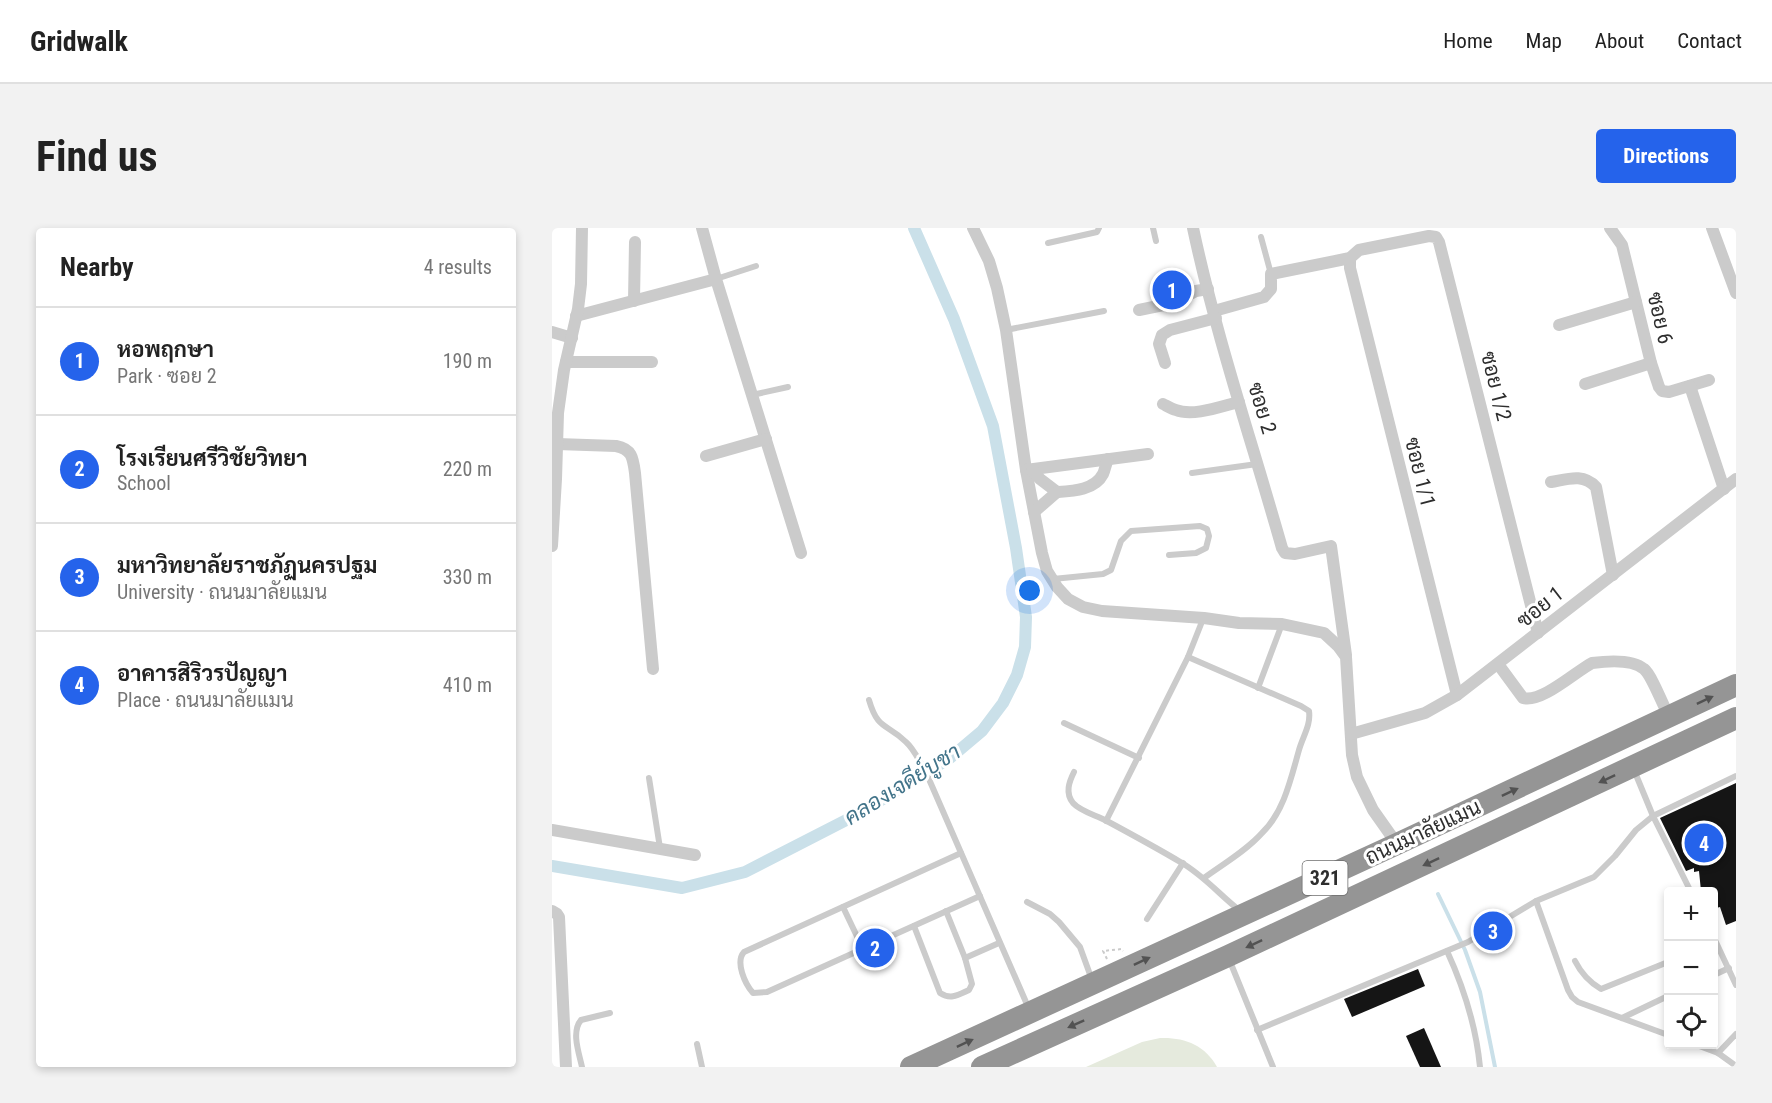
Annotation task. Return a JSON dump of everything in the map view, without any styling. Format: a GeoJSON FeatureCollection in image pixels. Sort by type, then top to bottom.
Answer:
{"type":"FeatureCollection","features":[{"type":"Feature","properties":{"kind":"highway","name":"ถนนมาลัยแมน"},"geometry":{"type":"LineString","coordinates":[[911,1067],[1397,844],[1736,685]]}},
{"type":"Feature","properties":{"kind":"highway","name":"ถนนมาลัยแมน"},"geometry":{"type":"LineString","coordinates":[[982,1067],[1228,956],[1736,718]]}},
{"type":"Feature","properties":{"kind":"street"},"geometry":{"type":"LineString","coordinates":[[552,546],[557,444],[555,412],[576,316],[580,284],[582,228]]}},
{"type":"Feature","properties":{"kind":"street"},"geometry":{"type":"LineString","coordinates":[[702,228],[801,553]]}},
{"type":"Feature","properties":{"kind":"street"},"geometry":{"type":"LineString","coordinates":[[973,228],[989,261],[997,288],[1006,330],[1042,553],[1047,571],[1057,587],[1068,599],[1083,607],[1239,623],[1282,624],[1324,633],[1346,657],[1352,755],[1357,777],[1373,810],[1397,844]]}},
{"type":"Feature","properties":{"kind":"street","name":"ซอย 2"},"geometry":{"type":"LineString","coordinates":[[1192,228],[1239,402],[1282,548],[1286,553],[1295,554],[1331,546],[1346,657]]}},
{"type":"Feature","properties":{"kind":"street","name":"ซอย 6"},"geometry":{"type":"LineString","coordinates":[[1610,228],[1622,244],[1659,387],[1662,391],[1669,392],[1709,380]]}},
{"type":"Feature","properties":{"kind":"street"},"geometry":{"type":"LineString","coordinates":[[1712,228],[1736,293]]}},
{"type":"Feature","properties":{"kind":"street","name":"ซอย 1/2"},"geometry":{"type":"LineString","coordinates":[[1271,274],[1350,258],[1359,250],[1429,236],[1436,237],[1538,633]]}},
{"type":"Feature","properties":{"kind":"street"},"geometry":{"type":"LineString","coordinates":[[633,301],[635,242]]}},
{"type":"Feature","properties":{"kind":"street","name":"ซอย 1/1"},"geometry":{"type":"LineString","coordinates":[[1350,258],[1352,279],[1457,695]]}},
{"type":"Feature","properties":{"kind":"street"},"geometry":{"type":"LineString","coordinates":[[1165,363],[1159,344],[1162,335],[1170,330],[1264,297],[1271,288],[1271,274]]}},
{"type":"Feature","properties":{"kind":"street"},"geometry":{"type":"LineString","coordinates":[[576,316],[716,279]]}},
{"type":"Feature","properties":{"kind":"street"},"geometry":{"type":"LineString","coordinates":[[1139,310],[1173,303],[1196,291],[1208,289]]}},
{"type":"Feature","properties":{"kind":"street"},"geometry":{"type":"LineString","coordinates":[[1559,325],[1636,302]]}},
{"type":"Feature","properties":{"kind":"street"},"geometry":{"type":"LineString","coordinates":[[552,332],[572,338]]}},
{"type":"Feature","properties":{"kind":"street"},"geometry":{"type":"LineString","coordinates":[[566,362],[652,362]]}},
{"type":"Feature","properties":{"kind":"street"},"geometry":{"type":"LineString","coordinates":[[1585,384],[1651,363]]}},
{"type":"Feature","properties":{"kind":"street"},"geometry":{"type":"LineString","coordinates":[[1690,386],[1724,489]]}},
{"type":"Feature","properties":{"kind":"street"},"geometry":{"type":"LineString","coordinates":[[1163,404],[1178,411],[1191,412],[1239,402]]}},
{"type":"Feature","properties":{"kind":"street"},"geometry":{"type":"LineString","coordinates":[[706,456],[766,439]]}},
{"type":"Feature","properties":{"kind":"street"},"geometry":{"type":"LineString","coordinates":[[557,444],[616,446],[624,447],[630,452],[635,473],[653,669]]}},
{"type":"Feature","properties":{"kind":"street"},"geometry":{"type":"LineString","coordinates":[[1029,470],[1148,453]]}},
{"type":"Feature","properties":{"kind":"street"},"geometry":{"type":"LineString","coordinates":[[1034,513],[1057,492],[1078,490],[1094,484],[1103,475],[1108,459]]}},
{"type":"Feature","properties":{"kind":"street"},"geometry":{"type":"LineString","coordinates":[[1029,470],[1057,492]]}},
{"type":"Feature","properties":{"kind":"street"},"geometry":{"type":"LineString","coordinates":[[1551,482],[1580,477],[1593,483],[1596,487],[1613,575]]}},
{"type":"Feature","properties":{"kind":"street","name":"ซอย 1"},"geometry":{"type":"LineString","coordinates":[[1351,734],[1425,713],[1457,695],[1736,479]]}},
{"type":"Feature","properties":{"kind":"street"},"geometry":{"type":"LineString","coordinates":[[1498,664],[1523,698],[1530,700],[1592,663],[1634,664],[1646,670],[1669,717]]}},
{"type":"Feature","properties":{"kind":"street"},"geometry":{"type":"LineString","coordinates":[[552,830],[695,855]]}},
{"type":"Feature","properties":{"kind":"street"},"geometry":{"type":"LineString","coordinates":[[552,911],[559,917],[566,1067]]}},
{"type":"Feature","properties":{"kind":"lane"},"geometry":{"type":"LineString","coordinates":[[1048,243],[1097,232],[1099,228]]}},
{"type":"Feature","properties":{"kind":"lane"},"geometry":{"type":"LineString","coordinates":[[1153,228],[1156,241]]}},
{"type":"Feature","properties":{"kind":"lane"},"geometry":{"type":"LineString","coordinates":[[1261,237],[1271,274]]}},
{"type":"Feature","properties":{"kind":"lane"},"geometry":{"type":"LineString","coordinates":[[716,279],[756,266]]}},
{"type":"Feature","properties":{"kind":"lane"},"geometry":{"type":"LineString","coordinates":[[1006,330],[1104,311]]}},
{"type":"Feature","properties":{"kind":"lane"},"geometry":{"type":"LineString","coordinates":[[752,395],[788,387]]}},
{"type":"Feature","properties":{"kind":"lane"},"geometry":{"type":"LineString","coordinates":[[1192,473],[1258,464]]}},
{"type":"Feature","properties":{"kind":"lane"},"geometry":{"type":"LineString","coordinates":[[1052,579],[1103,574],[1111,570],[1121,541],[1131,531],[1190,526],[1207,529],[1209,536],[1206,548],[1196,553],[1169,555]]}},
{"type":"Feature","properties":{"kind":"lane"},"geometry":{"type":"LineString","coordinates":[[1106,821],[1188,657],[1204,618]]}},
{"type":"Feature","properties":{"kind":"lane"},"geometry":{"type":"LineString","coordinates":[[1258,688],[1282,624]]}},
{"type":"Feature","properties":{"kind":"lane"},"geometry":{"type":"LineString","coordinates":[[1188,657],[1309,711],[1310,721],[1288,789],[1272,821],[1263,833],[1204,878]]}},
{"type":"Feature","properties":{"kind":"lane"},"geometry":{"type":"LineString","coordinates":[[869,700],[878,722],[908,743],[925,770],[1030,1013]]}},
{"type":"Feature","properties":{"kind":"lane"},"geometry":{"type":"LineString","coordinates":[[1064,723],[1139,758]]}},
{"type":"Feature","properties":{"kind":"lane"},"geometry":{"type":"LineString","coordinates":[[1633,767],[1653,816],[1689,887]]}},
{"type":"Feature","properties":{"kind":"lane"},"geometry":{"type":"LineString","coordinates":[[1074,772],[1068,791],[1075,806],[1183,863],[1245,914]]}},
{"type":"Feature","properties":{"kind":"lane"},"geometry":{"type":"LineString","coordinates":[[1257,1030],[1468,942],[1536,901],[1594,877],[1636,830],[1653,816],[1736,776]]}},
{"type":"Feature","properties":{"kind":"lane"},"geometry":{"type":"LineString","coordinates":[[649,778],[660,848]]}},
{"type":"Feature","properties":{"kind":"lane"},"geometry":{"type":"LineString","coordinates":[[961,853],[744,952],[740,956],[740,961],[749,988],[753,993],[767,992],[980,896]]}},
{"type":"Feature","properties":{"kind":"lane"},"geometry":{"type":"LineString","coordinates":[[1147,919],[1183,863]]}},
{"type":"Feature","properties":{"kind":"lane"},"geometry":{"type":"LineString","coordinates":[[1536,901],[1572,997],[1578,1002],[1664,1034]]}},
{"type":"Feature","properties":{"kind":"lane"},"geometry":{"type":"LineString","coordinates":[[1027,902],[1050,914],[1080,947],[1094,983]]}},
{"type":"Feature","properties":{"kind":"lane"},"geometry":{"type":"LineString","coordinates":[[843,907],[863,949]]}},
{"type":"Feature","properties":{"kind":"lane"},"geometry":{"type":"LineString","coordinates":[[914,926],[940,993],[952,998],[969,990],[972,986],[946,911]]}},
{"type":"Feature","properties":{"kind":"lane"},"geometry":{"type":"LineString","coordinates":[[964,958],[999,943]]}},
{"type":"Feature","properties":{"kind":"lane"},"geometry":{"type":"LineString","coordinates":[[1718,949],[1736,985]]}},
{"type":"Feature","properties":{"kind":"lane"},"geometry":{"type":"LineString","coordinates":[[1449,950],[1468,1005],[1480,1067]]}},
{"type":"Feature","properties":{"kind":"lane"},"geometry":{"type":"LineString","coordinates":[[1228,956],[1273,1067]]}},
{"type":"Feature","properties":{"kind":"lane"},"geometry":{"type":"LineString","coordinates":[[1575,961],[1592,984],[1601,989],[1664,965]]}},
{"type":"Feature","properties":{"kind":"lane"},"geometry":{"type":"LineString","coordinates":[[1718,973],[1729,968]]}},
{"type":"Feature","properties":{"kind":"lane"},"geometry":{"type":"LineString","coordinates":[[1622,1018],[1664,998]]}},
{"type":"Feature","properties":{"kind":"lane"},"geometry":{"type":"LineString","coordinates":[[582,1067],[577,1040],[578,1024],[581,1020],[610,1013]]}},
{"type":"Feature","properties":{"kind":"lane"},"geometry":{"type":"LineString","coordinates":[[1718,1053],[1736,1034]]}},
{"type":"Feature","properties":{"kind":"lane"},"geometry":{"type":"LineString","coordinates":[[697,1044],[702,1067]]}},
{"type":"Feature","properties":{"kind":"lane"},"geometry":{"type":"LineString","coordinates":[[1707,1049],[1718,1053],[1736,1066]]}},
{"type":"Feature","properties":{"kind":"shaded area"},"geometry":{"type":"Polygon","coordinates":[[[1160,1038],[1177,1039],[1193,1044],[1206,1053],[1217,1067],[1086,1067],[1142,1042],[1160,1038]]]}},
{"type":"Feature","properties":{"kind":"building"},"geometry":{"type":"Polygon","coordinates":[[[1736,783],[1736,921],[1726,925],[1720,907],[1718,908],[1718,887],[1701,887],[1699,871],[1694,872],[1694,868],[1686,871],[1660,818],[1736,783]]]}},
{"type":"Feature","properties":{"kind":"building"},"geometry":{"type":"Polygon","coordinates":[[[1418,969],[1425,986],[1352,1017],[1344,999],[1418,969]]]}},
{"type":"Feature","properties":{"kind":"building"},"geometry":{"type":"Polygon","coordinates":[[[1424,1028],[1441,1067],[1420,1067],[1406,1036],[1424,1028]]]}},
{"type":"Feature","properties":{"kind":"waterway","name":"คลองเจดีย์บูชา"},"geometry":{"type":"LineString","coordinates":[[552,866],[682,888],[745,872],[860,813],[950,758],[982,731],[1003,703],[1017,675],[1025,647],[1026,617],[1016,548],[993,426],[954,319],[914,228]]}},
{"type":"Feature","properties":{"kind":"waterway"},"geometry":{"type":"LineString","coordinates":[[1438,894],[1465,950],[1480,992],[1495,1067]]}},
{"type":"Feature","properties":{"kind":"place","name":"หอพฤกษา"},"geometry":{"type":"Point","coordinates":[1172,290]}},
{"type":"Feature","properties":{"kind":"place","name":"อาคารสิริวรปัญญา"},"geometry":{"type":"Point","coordinates":[1704,843]}},
{"type":"Feature","properties":{"kind":"place","name":"มหาวิทยาลัยราชภัฏนครปฐม"},"geometry":{"type":"Point","coordinates":[1493,931]}},
{"type":"Feature","properties":{"kind":"place","name":"โรงเรียนศรีวิชัยวิทยา"},"geometry":{"type":"Point","coordinates":[875,948]}}]}
